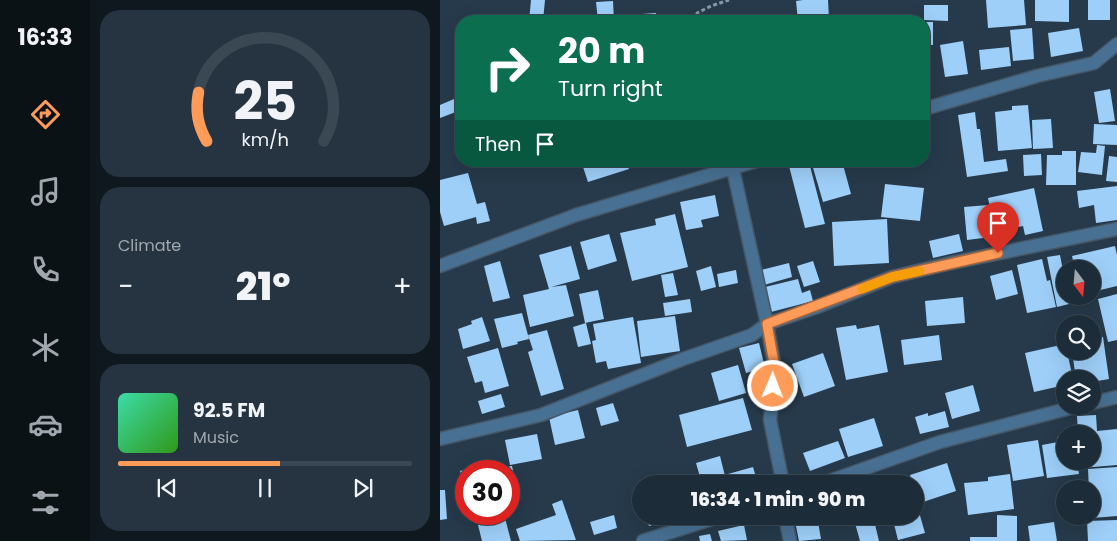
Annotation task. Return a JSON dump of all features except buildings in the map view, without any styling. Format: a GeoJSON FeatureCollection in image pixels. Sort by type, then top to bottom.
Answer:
{"type":"FeatureCollection","features":[{"type":"Feature","properties":{"kind":"street"},"geometry":{"type":"LineString","coordinates":[[930,107],[1037,76],[1094,63],[1117,44]]}},
{"type":"Feature","properties":{"kind":"street"},"geometry":{"type":"LineString","coordinates":[[440,266],[576,215],[739,167]]}},
{"type":"Feature","properties":{"kind":"street"},"geometry":{"type":"LineString","coordinates":[[733,169],[775,369],[770,420],[781,475]]}},
{"type":"Feature","properties":{"kind":"street"},"geometry":{"type":"LineString","coordinates":[[440,439],[541,415],[674,362],[752,335],[767,324],[892,277],[1117,229]]}},
{"type":"Feature","properties":{"kind":"street"},"geometry":{"type":"LineString","coordinates":[[1101,401],[1117,397]]}},
{"type":"Feature","properties":{"kind":"street"},"geometry":{"type":"LineString","coordinates":[[846,475],[940,442],[1056,412]]}},
{"type":"Feature","properties":{"kind":"street"},"geometry":{"type":"LineString","coordinates":[[643,541],[693,525]]}},
{"type":"Feature","properties":{"kind":"street"},"geometry":{"type":"LineString","coordinates":[[787,525],[790,541]]}},
{"type":"Feature","properties":{"kind":"path"},"geometry":{"type":"LineString","coordinates":[[697,15],[697,13],[711,6],[729,0]]}},
{"type":"Feature","properties":{"kind":"slow traffic"},"geometry":{"type":"LineString","coordinates":[[862,289],[892,277],[920,271]]}},
{"type":"Feature","properties":{"kind":"route"},"geometry":{"type":"LineString","coordinates":[[773,386],[775,369],[767,324],[817,307],[892,277],[998,253]]}}]}
